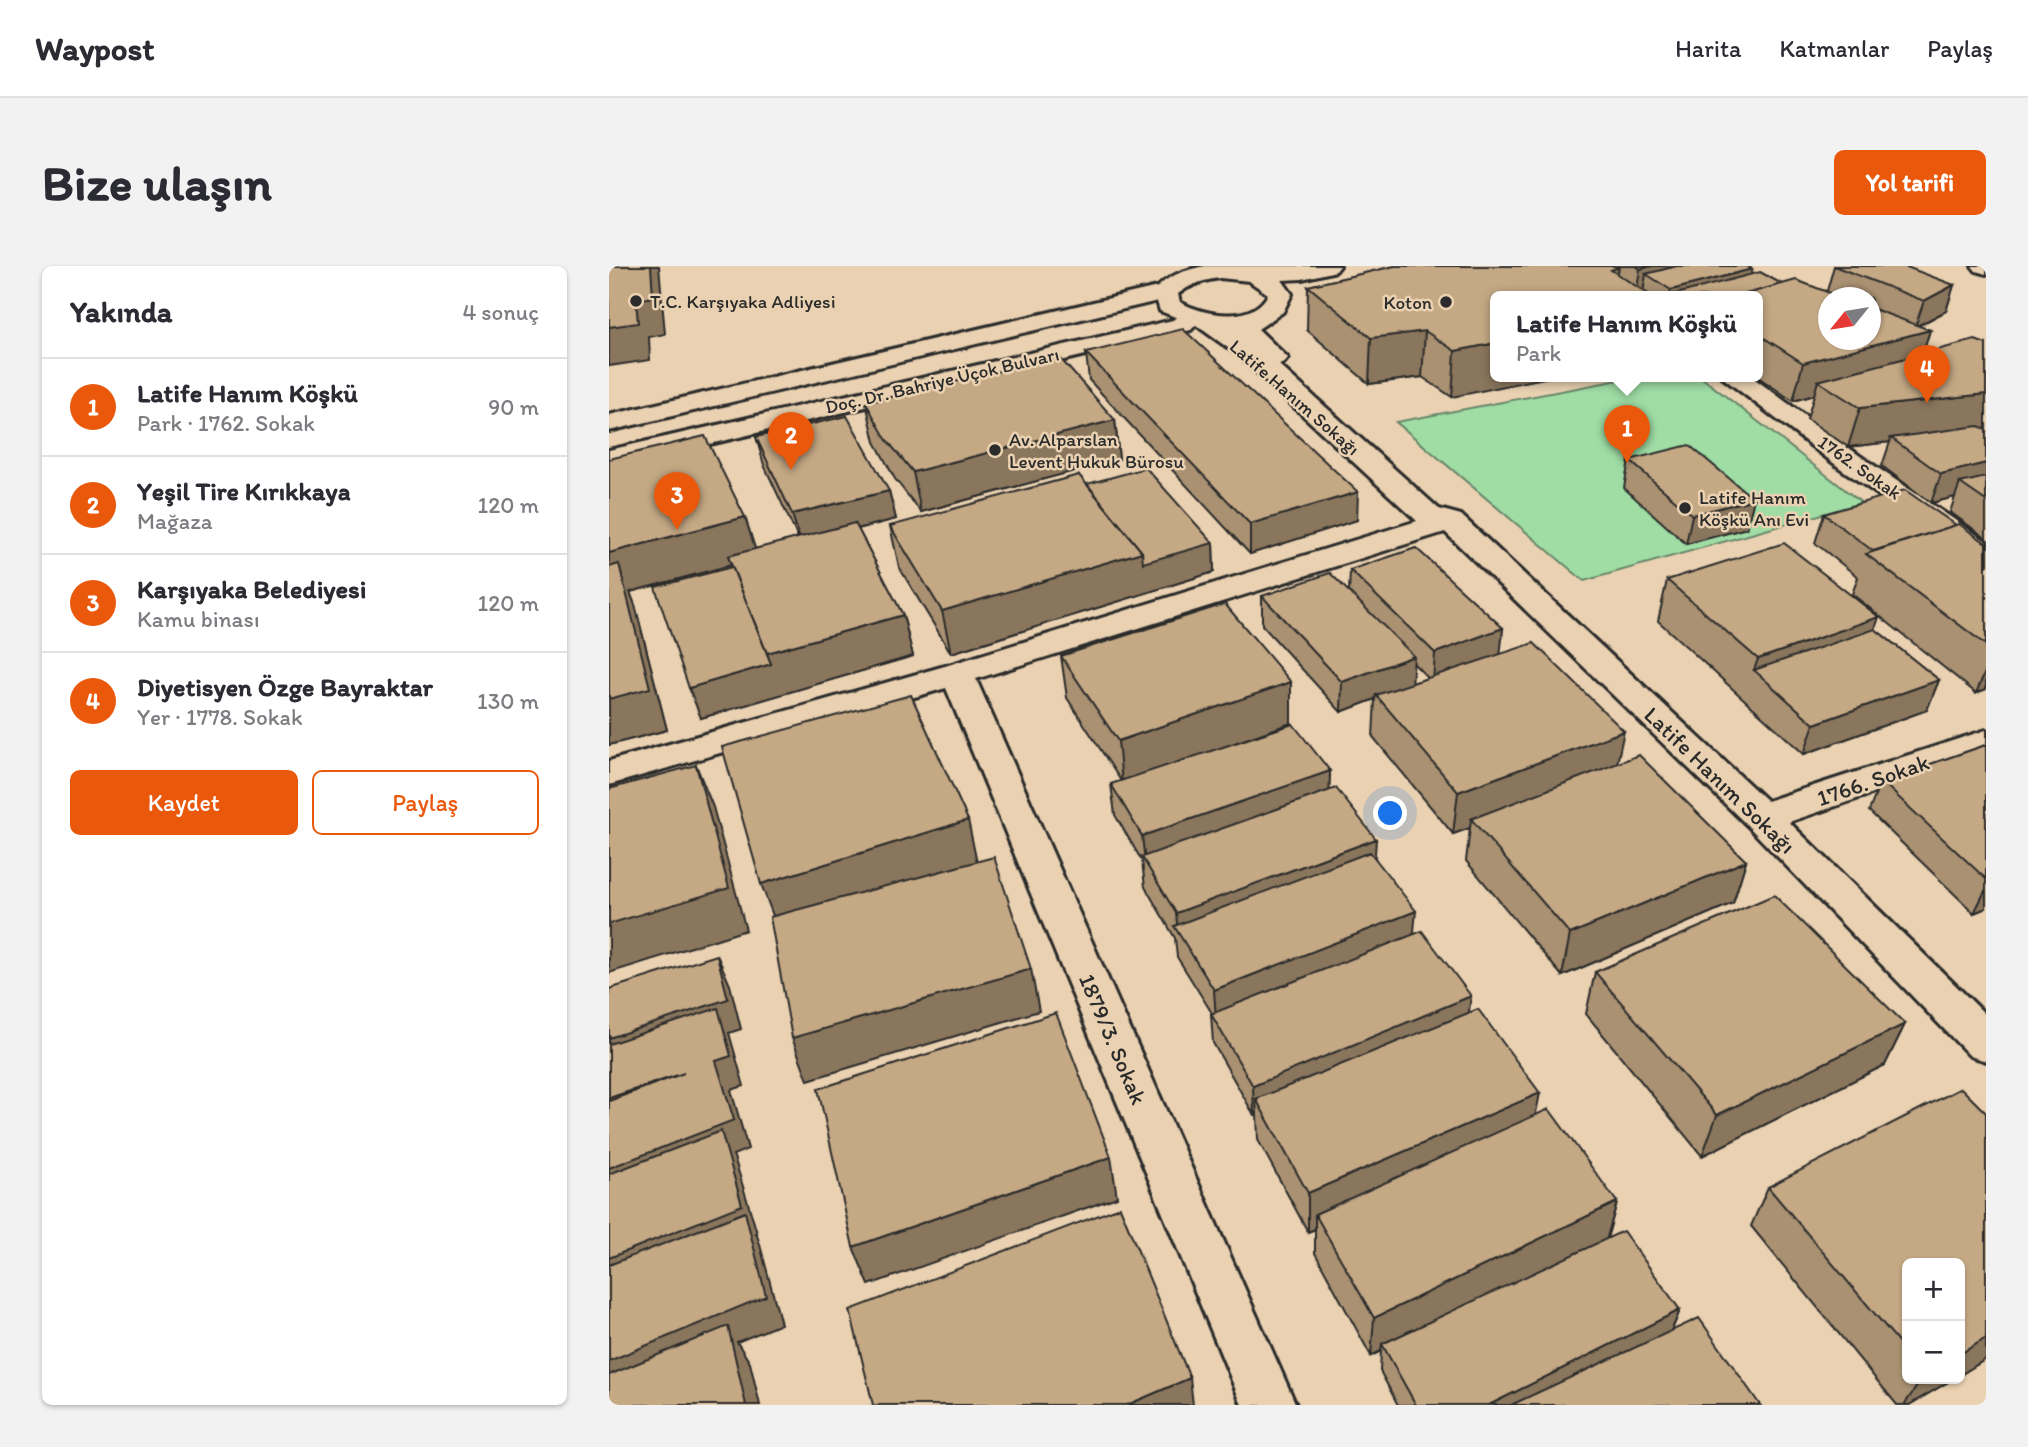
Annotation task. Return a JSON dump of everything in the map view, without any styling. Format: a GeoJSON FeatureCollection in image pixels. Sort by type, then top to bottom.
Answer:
{"type":"FeatureCollection","features":[{"type":"Feature","properties":{"kind":"street","name":"Doç. Dr. Bahriye Üçok Bulvarı"},"geometry":{"type":"LineString","coordinates":[[609,422],[1202,273],[1301,272],[1328,266]]}},
{"type":"Feature","properties":{"kind":"street"},"geometry":{"type":"LineString","coordinates":[[1240,271],[1267,279],[1280,294],[1278,301],[1265,312]]}},
{"type":"Feature","properties":{"kind":"street","name":"Latife Hanım Sokağı"},"geometry":{"type":"LineString","coordinates":[[1175,281],[1169,306],[1198,319],[1247,350],[1429,516],[1450,521],[1761,817],[1986,1043]]}},
{"type":"Feature","properties":{"kind":"street"},"geometry":{"type":"LineString","coordinates":[[1198,319],[1243,320],[1297,305]]}},
{"type":"Feature","properties":{"kind":"street","name":"Latife Hanım Sokağı"},"geometry":{"type":"LineString","coordinates":[[1265,312],[1245,327],[1245,332],[1452,514],[1450,521]]}},
{"type":"Feature","properties":{"kind":"street","name":"Doç. Dr. Bahriye Üçok Bulvarı"},"geometry":{"type":"LineString","coordinates":[[609,459],[1182,325],[1198,319]]}},
{"type":"Feature","properties":{"kind":"street","name":"1762. Sokak"},"geometry":{"type":"LineString","coordinates":[[1742,382],[1850,462],[1986,555]]}},
{"type":"Feature","properties":{"kind":"street"},"geometry":{"type":"LineString","coordinates":[[1850,462],[1891,456]]}},
{"type":"Feature","properties":{"kind":"street"},"geometry":{"type":"LineString","coordinates":[[609,773],[957,674],[1450,521]]}},
{"type":"Feature","properties":{"kind":"street","name":"1879/3. Sokak"},"geometry":{"type":"LineString","coordinates":[[957,674],[1269,1405]]}},
{"type":"Feature","properties":{"kind":"street","name":"1766. Sokak"},"geometry":{"type":"LineString","coordinates":[[1761,817],[1986,742]]}},
{"type":"Feature","properties":{"kind":"green space"},"geometry":{"type":"Polygon","coordinates":[[[1608,382],[1707,382],[1862,503],[1584,581],[1396,422],[1608,382]]]}},
{"type":"Feature","properties":{"kind":"building"},"geometry":{"type":"Polygon","coordinates":[[[609,266],[651,266],[653,297],[636,300],[638,323],[609,327],[609,266]]]}},
{"type":"Feature","properties":{"kind":"building"},"geometry":{"type":"Polygon","coordinates":[[[1395,266],[1617,266],[1619,267],[1611,270],[1644,291],[1490,291],[1490,344],[1455,351],[1425,331],[1371,338],[1308,286],[1395,266]]]}},
{"type":"Feature","properties":{"kind":"building"},"geometry":{"type":"Polygon","coordinates":[[[1677,266],[1747,266],[1752,269],[1671,290],[1646,274],[1677,266]]]}},
{"type":"Feature","properties":{"kind":"building"},"geometry":{"type":"Polygon","coordinates":[[[1834,266],[1904,266],[1954,285],[1924,301],[1834,266]]]}},
{"type":"Feature","properties":{"kind":"building"},"geometry":{"type":"Polygon","coordinates":[[[1760,272],[1782,284],[1757,291],[1687,291],[1760,272]]]}},
{"type":"Feature","properties":{"kind":"building"},"geometry":{"type":"Polygon","coordinates":[[[1796,280],[1818,288],[1818,350],[1853,350],[1803,363],[1763,337],[1763,291],[1757,291],[1796,280]]]}},
{"type":"Feature","properties":{"kind":"building"},"geometry":{"type":"Polygon","coordinates":[[[1881,312],[1930,330],[1881,343],[1881,312]]]}},
{"type":"Feature","properties":{"kind":"building"},"geometry":{"type":"Polygon","coordinates":[[[1183,329],[1358,492],[1250,524],[1086,353],[1183,329]]]}},
{"type":"Feature","properties":{"kind":"building"},"geometry":{"type":"Polygon","coordinates":[[[1975,340],[1986,344],[1986,394],[1860,408],[1818,381],[1975,340]]]}},
{"type":"Feature","properties":{"kind":"building"},"geometry":{"type":"Polygon","coordinates":[[[1059,357],[1115,420],[913,472],[886,439],[866,403],[1059,357]]]}},
{"type":"Feature","properties":{"kind":"building"},"geometry":{"type":"Polygon","coordinates":[[[847,416],[889,491],[792,514],[756,437],[847,416]]]}},
{"type":"Feature","properties":{"kind":"building"},"geometry":{"type":"Polygon","coordinates":[[[1978,426],[1986,429],[1986,463],[1941,474],[1891,438],[1978,426]]]}},
{"type":"Feature","properties":{"kind":"building"},"geometry":{"type":"Polygon","coordinates":[[[705,436],[745,517],[609,553],[609,459],[705,436]]]}},
{"type":"Feature","properties":{"kind":"building"},"geometry":{"type":"Polygon","coordinates":[[[1689,445],[1754,499],[1692,515],[1629,460],[1689,445]]]}},
{"type":"Feature","properties":{"kind":"building"},"geometry":{"type":"Polygon","coordinates":[[[1146,468],[1213,543],[1143,563],[1142,552],[1087,484],[1146,468]]]}},
{"type":"Feature","properties":{"kind":"building"},"geometry":{"type":"Polygon","coordinates":[[[1079,475],[1142,552],[942,611],[890,526],[1079,475]]]}},
{"type":"Feature","properties":{"kind":"building"},"geometry":{"type":"Polygon","coordinates":[[[1986,477],[1986,501],[1960,483],[1986,477]]]}},
{"type":"Feature","properties":{"kind":"building"},"geometry":{"type":"Polygon","coordinates":[[[1905,490],[1956,525],[1873,551],[1824,514],[1905,490]]]}},
{"type":"Feature","properties":{"kind":"building"},"geometry":{"type":"Polygon","coordinates":[[[855,523],[903,615],[767,653],[728,556],[855,523]]]}},
{"type":"Feature","properties":{"kind":"building"},"geometry":{"type":"Polygon","coordinates":[[[1959,524],[1986,543],[1986,645],[1866,554],[1959,524]]]}},
{"type":"Feature","properties":{"kind":"building"},"geometry":{"type":"Polygon","coordinates":[[[1784,543],[1879,617],[1758,659],[1667,580],[1784,543]]]}},
{"type":"Feature","properties":{"kind":"building"},"geometry":{"type":"Polygon","coordinates":[[[1416,548],[1503,628],[1435,653],[1350,570],[1416,548]]]}},
{"type":"Feature","properties":{"kind":"building"},"geometry":{"type":"Polygon","coordinates":[[[619,564],[650,688],[609,699],[609,567],[619,564]]]}},
{"type":"Feature","properties":{"kind":"building"},"geometry":{"type":"Polygon","coordinates":[[[732,567],[771,664],[689,688],[655,587],[732,567]]]}},
{"type":"Feature","properties":{"kind":"building"},"geometry":{"type":"Polygon","coordinates":[[[1330,573],[1414,656],[1342,682],[1262,596],[1330,573]]]}},
{"type":"Feature","properties":{"kind":"building"},"geometry":{"type":"Polygon","coordinates":[[[1225,604],[1291,682],[1118,741],[1061,656],[1225,604]]]}},
{"type":"Feature","properties":{"kind":"building"},"geometry":{"type":"Polygon","coordinates":[[[1875,629],[1939,680],[1814,724],[1754,670],[1875,629]]]}},
{"type":"Feature","properties":{"kind":"building"},"geometry":{"type":"Polygon","coordinates":[[[1534,643],[1624,731],[1458,792],[1376,695],[1534,643]]]}},
{"type":"Feature","properties":{"kind":"building"},"geometry":{"type":"Polygon","coordinates":[[[911,695],[968,820],[761,884],[722,747],[911,695]]]}},
{"type":"Feature","properties":{"kind":"building"},"geometry":{"type":"Polygon","coordinates":[[[1293,724],[1330,771],[1142,836],[1111,784],[1293,724]]]}},
{"type":"Feature","properties":{"kind":"building"},"geometry":{"type":"Polygon","coordinates":[[[1986,745],[1986,879],[1881,781],[1986,745]]]}},
{"type":"Feature","properties":{"kind":"building"},"geometry":{"type":"Polygon","coordinates":[[[1639,755],[1746,861],[1570,934],[1471,819],[1639,755]]]}},
{"type":"Feature","properties":{"kind":"building"},"geometry":{"type":"Polygon","coordinates":[[[696,765],[729,888],[609,924],[609,789],[696,765]]]}},
{"type":"Feature","properties":{"kind":"building"},"geometry":{"type":"Polygon","coordinates":[[[1336,788],[1376,839],[1176,913],[1142,857],[1336,788]]]}},
{"type":"Feature","properties":{"kind":"building"},"geometry":{"type":"Polygon","coordinates":[[[1370,852],[1416,911],[1214,990],[1174,926],[1370,852]]]}},
{"type":"Feature","properties":{"kind":"building"},"geometry":{"type":"Polygon","coordinates":[[[994,857],[1031,969],[792,1038],[770,917],[994,857]]]}},
{"type":"Feature","properties":{"kind":"building"},"geometry":{"type":"Polygon","coordinates":[[[1774,895],[1905,1024],[1717,1115],[1595,972],[1774,895]]]}},
{"type":"Feature","properties":{"kind":"building"},"geometry":{"type":"Polygon","coordinates":[[[1422,931],[1471,996],[1253,1086],[1211,1014],[1422,931]]]}},
{"type":"Feature","properties":{"kind":"building"},"geometry":{"type":"Polygon","coordinates":[[[717,955],[728,999],[609,1038],[609,989],[717,955]]]}},
{"type":"Feature","properties":{"kind":"building"},"geometry":{"type":"Polygon","coordinates":[[[718,1008],[731,1056],[716,1061],[734,1120],[609,1168],[609,1101],[684,1073],[609,1098],[609,1044],[718,1008]]]}},
{"type":"Feature","properties":{"kind":"building"},"geometry":{"type":"Polygon","coordinates":[[[1478,1009],[1540,1093],[1308,1193],[1256,1099],[1478,1009]]]}},
{"type":"Feature","properties":{"kind":"building"},"geometry":{"type":"Polygon","coordinates":[[[1056,1013],[1111,1157],[853,1247],[818,1089],[1056,1013]]]}},
{"type":"Feature","properties":{"kind":"building"},"geometry":{"type":"Polygon","coordinates":[[[1961,1088],[1986,1113],[1986,1338],[1965,1351],[1965,1258],[1902,1258],[1902,1346],[1768,1187],[1961,1088]]]}},
{"type":"Feature","properties":{"kind":"building"},"geometry":{"type":"Polygon","coordinates":[[[1549,1109],[1617,1202],[1374,1318],[1315,1214],[1549,1109]]]}},
{"type":"Feature","properties":{"kind":"building"},"geometry":{"type":"Polygon","coordinates":[[[721,1131],[742,1205],[609,1258],[609,1174],[721,1131]]]}},
{"type":"Feature","properties":{"kind":"building"},"geometry":{"type":"Polygon","coordinates":[[[1120,1207],[1190,1378],[1127,1405],[873,1405],[850,1310],[1120,1207]]]}},
{"type":"Feature","properties":{"kind":"building"},"geometry":{"type":"Polygon","coordinates":[[[745,1212],[766,1296],[609,1361],[609,1265],[745,1212]]]}},
{"type":"Feature","properties":{"kind":"building"},"geometry":{"type":"Polygon","coordinates":[[[1623,1231],[1680,1310],[1489,1405],[1416,1405],[1382,1344],[1623,1231]]]}},
{"type":"Feature","properties":{"kind":"building"},"geometry":{"type":"Polygon","coordinates":[[[1699,1318],[1760,1405],[1511,1405],[1699,1318]]]}},
{"type":"Feature","properties":{"kind":"building"},"geometry":{"type":"Polygon","coordinates":[[[728,1326],[746,1405],[609,1405],[609,1375],[728,1326]]]}},
{"type":"Feature","properties":{"kind":"place","name":"T.C. Karşıyaka Adliyesi"},"geometry":{"type":"Point","coordinates":[636,301]}},
{"type":"Feature","properties":{"kind":"place","name":"Koton"},"geometry":{"type":"Point","coordinates":[1446,302]}},
{"type":"Feature","properties":{"kind":"place","name":"Diyetisyen Özge Bayraktar"},"geometry":{"type":"Point","coordinates":[1927,403]}},
{"type":"Feature","properties":{"kind":"place","name":"Av. Alparslan Levent Hukuk Bürosu"},"geometry":{"type":"Point","coordinates":[995,450]}},
{"type":"Feature","properties":{"kind":"place","name":"Latife Hanım Köşkü"},"geometry":{"type":"Point","coordinates":[1627,463]}},
{"type":"Feature","properties":{"kind":"place","name":"Yeşil Tire Kırıkkaya"},"geometry":{"type":"Point","coordinates":[791,470]}},
{"type":"Feature","properties":{"kind":"place","name":"Latife Hanım Köşkü Anı Evi"},"geometry":{"type":"Point","coordinates":[1685,508]}},
{"type":"Feature","properties":{"kind":"place","name":"Karşıyaka Belediyesi"},"geometry":{"type":"Point","coordinates":[677,530]}}]}
